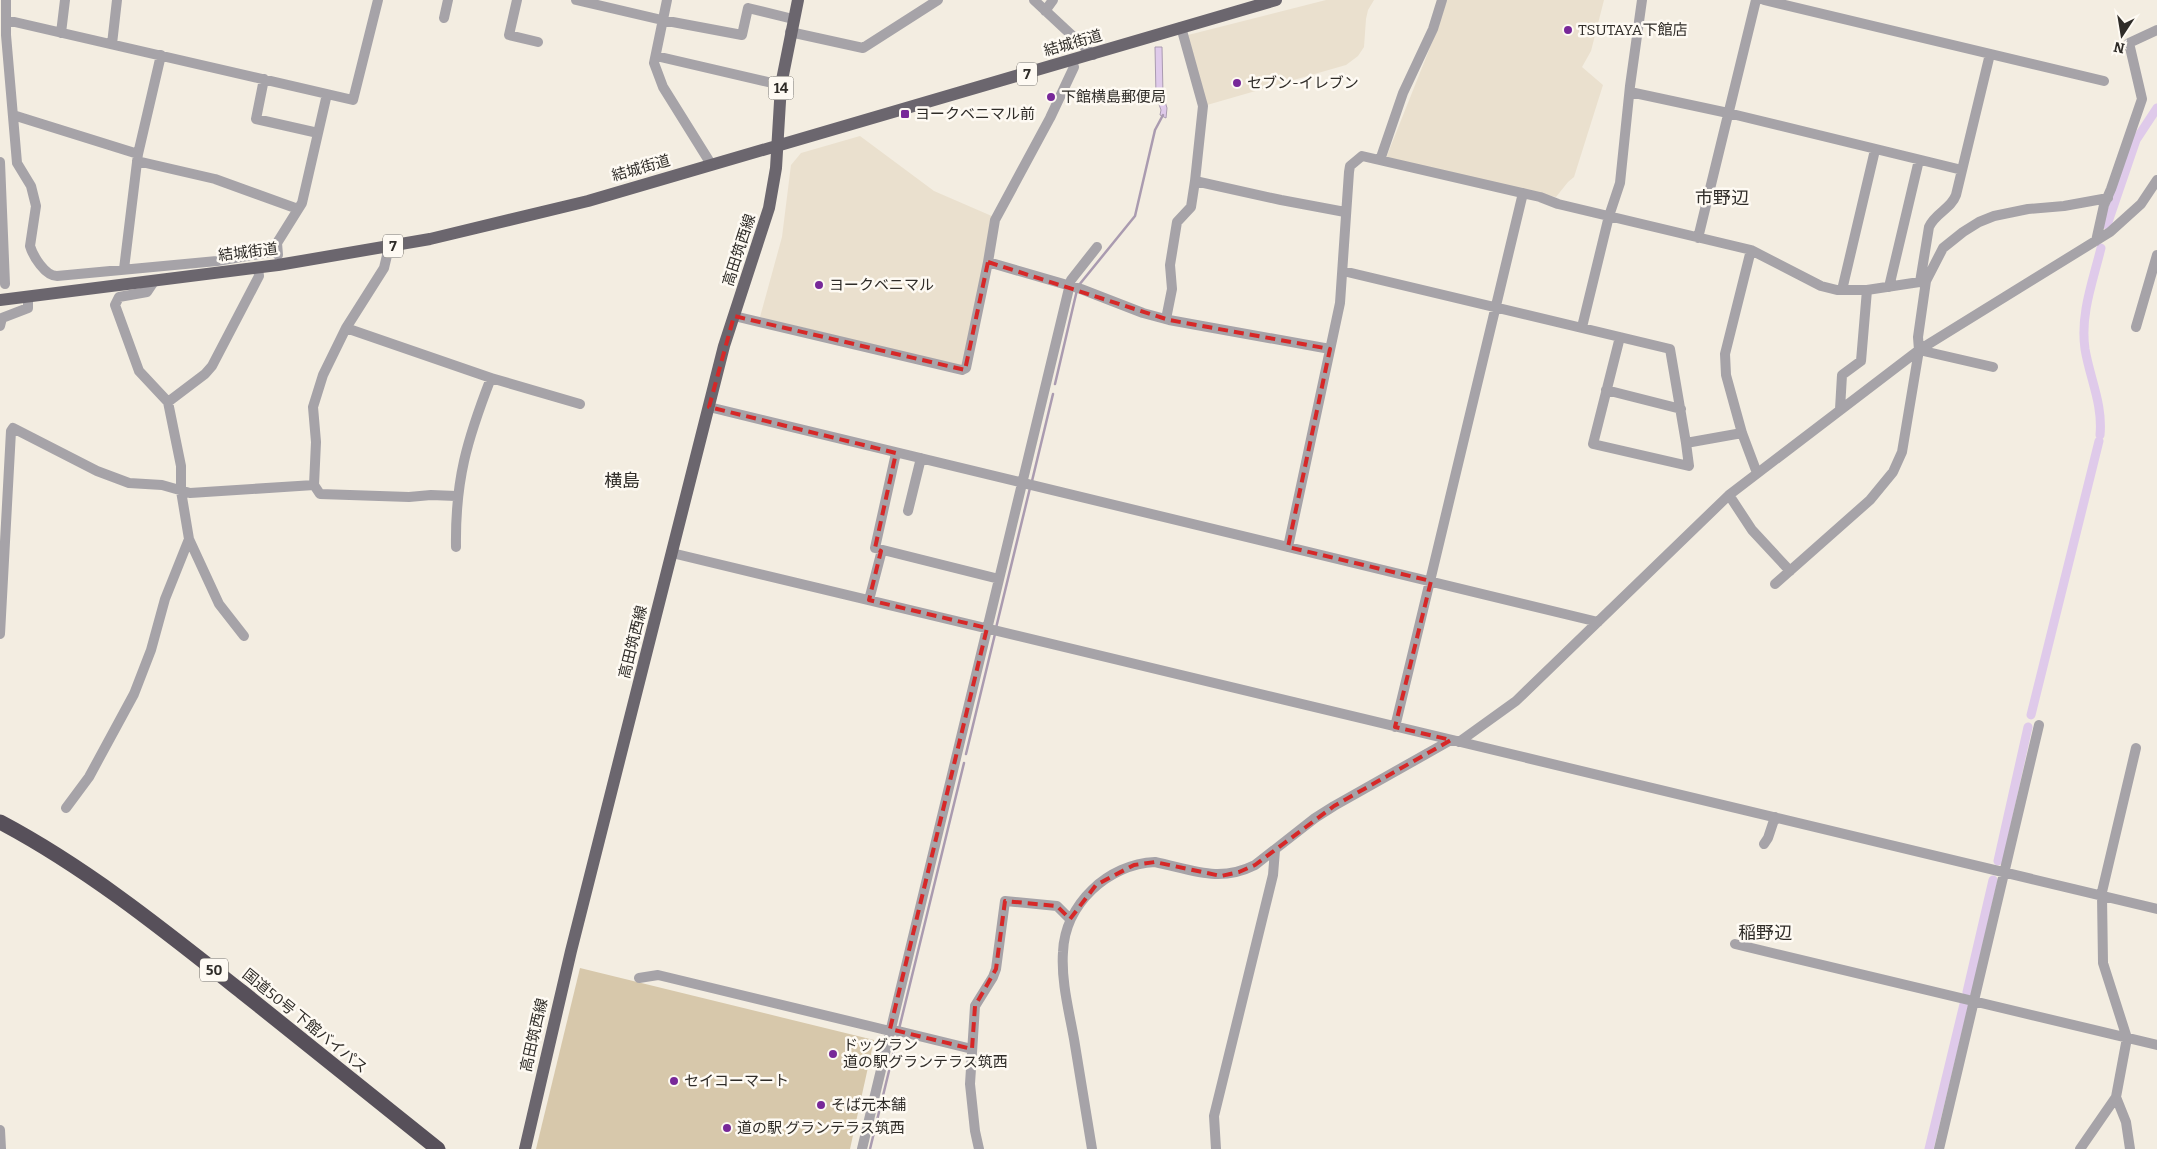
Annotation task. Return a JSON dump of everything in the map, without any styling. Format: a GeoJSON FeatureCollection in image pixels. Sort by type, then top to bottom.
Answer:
{"type":"FeatureCollection","features":[{"type":"Feature","properties":{"kind":"highway","name":"国道50号 下館バイパス"},"geometry":{"type":"LineString","coordinates":[[0,822],[30,838],[72,865],[172,936],[438,1149]]}},
{"type":"Feature","properties":{"kind":"main road","name":"14"},"geometry":{"type":"LineString","coordinates":[[777,146],[781,85],[798,0]]}},
{"type":"Feature","properties":{"kind":"main road","name":"結城街道"},"geometry":{"type":"LineString","coordinates":[[0,300],[155,280],[218,267],[258,268],[430,239],[588,201],[1276,0]]}},
{"type":"Feature","properties":{"kind":"main road","name":"高田筑西線"},"geometry":{"type":"LineString","coordinates":[[525,1149],[571,952],[709,407],[734,316],[769,208],[777,146]]}},
{"type":"Feature","properties":{"kind":"street"},"geometry":{"type":"LineString","coordinates":[[6,0],[17,163],[31,186],[36,206],[30,246],[51,276],[124,269],[218,267],[277,251]]}},
{"type":"Feature","properties":{"kind":"street"},"geometry":{"type":"LineString","coordinates":[[61,33],[65,0]]}},
{"type":"Feature","properties":{"kind":"street"},"geometry":{"type":"LineString","coordinates":[[112,44],[117,0]]}},
{"type":"Feature","properties":{"kind":"street"},"geometry":{"type":"LineString","coordinates":[[6,20],[353,100],[378,0]]}},
{"type":"Feature","properties":{"kind":"street"},"geometry":{"type":"LineString","coordinates":[[444,18],[448,0]]}},
{"type":"Feature","properties":{"kind":"street"},"geometry":{"type":"LineString","coordinates":[[517,0],[509,35],[538,42]]}},
{"type":"Feature","properties":{"kind":"street"},"geometry":{"type":"LineString","coordinates":[[576,0],[662,20],[742,35],[748,8],[792,26],[863,48],[938,0]]}},
{"type":"Feature","properties":{"kind":"street"},"geometry":{"type":"LineString","coordinates":[[667,0],[654,63],[663,87],[710,164]]}},
{"type":"Feature","properties":{"kind":"street"},"geometry":{"type":"LineString","coordinates":[[1034,0],[1093,55]]}},
{"type":"Feature","properties":{"kind":"street"},"geometry":{"type":"LineString","coordinates":[[1045,10],[1053,0]]}},
{"type":"Feature","properties":{"kind":"street"},"geometry":{"type":"LineString","coordinates":[[1380,160],[1403,93],[1433,29],[1442,0]]}},
{"type":"Feature","properties":{"kind":"street"},"geometry":{"type":"LineString","coordinates":[[1582,327],[1609,216],[1620,183],[1642,0]]}},
{"type":"Feature","properties":{"kind":"street"},"geometry":{"type":"LineString","coordinates":[[1698,238],[1756,0]]}},
{"type":"Feature","properties":{"kind":"street"},"geometry":{"type":"LineString","coordinates":[[1764,0],[2104,81]]}},
{"type":"Feature","properties":{"kind":"street"},"geometry":{"type":"LineString","coordinates":[[1166,318],[1172,289],[1170,265],[1177,222],[1191,207],[1203,106],[1181,27]]}},
{"type":"Feature","properties":{"kind":"street"},"geometry":{"type":"LineString","coordinates":[[2096,240],[2098,226],[2142,99],[2129,43],[2157,30]]}},
{"type":"Feature","properties":{"kind":"street"},"geometry":{"type":"LineString","coordinates":[[1775,584],[1870,500],[1894,472],[1902,452],[1920,350],[1918,337],[1929,227],[1932,219],[1955,198],[1990,54]]}},
{"type":"Feature","properties":{"kind":"street"},"geometry":{"type":"LineString","coordinates":[[124,269],[137,158],[161,55]]}},
{"type":"Feature","properties":{"kind":"street"},"geometry":{"type":"LineString","coordinates":[[656,56],[781,85]]}},
{"type":"Feature","properties":{"kind":"street"},"geometry":{"type":"LineString","coordinates":[[734,316],[962,370],[966,368],[995,220],[1050,118],[1074,67],[1072,60]]}},
{"type":"Feature","properties":{"kind":"street"},"geometry":{"type":"LineString","coordinates":[[264,79],[256,119],[318,133]]}},
{"type":"Feature","properties":{"kind":"street"},"geometry":{"type":"LineString","coordinates":[[1630,92],[1962,170]]}},
{"type":"Feature","properties":{"kind":"street"},"geometry":{"type":"LineString","coordinates":[[278,265],[277,242],[302,202],[327,94]]}},
{"type":"Feature","properties":{"kind":"street"},"geometry":{"type":"LineString","coordinates":[[13,115],[137,158],[214,180],[298,209]]}},
{"type":"Feature","properties":{"kind":"street"},"geometry":{"type":"LineString","coordinates":[[1842,290],[1875,150]]}},
{"type":"Feature","properties":{"kind":"street"},"geometry":{"type":"LineString","coordinates":[[1288,547],[1340,303],[1345,212],[1350,166],[1362,156],[1523,193],[1558,204],[1751,250],[1821,286],[1842,290],[1867,290],[1923,282]]}},
{"type":"Feature","properties":{"kind":"street"},"geometry":{"type":"LineString","coordinates":[[1889,287],[1919,160]]}},
{"type":"Feature","properties":{"kind":"street"},"geometry":{"type":"LineString","coordinates":[[0,162],[5,284]]}},
{"type":"Feature","properties":{"kind":"street"},"geometry":{"type":"LineString","coordinates":[[1195,180],[1281,200],[1345,212]]}},
{"type":"Feature","properties":{"kind":"street"},"geometry":{"type":"LineString","coordinates":[[1092,1149],[1066,998],[1062,952],[1070,919],[1096,885],[1119,870],[1146,863],[1155,862],[1211,875],[1232,874],[1255,865],[1315,818],[1334,806],[1455,741],[1516,700],[1729,495],[1920,350],[2096,240],[2133,213],[2156,185]]}},
{"type":"Feature","properties":{"kind":"street"},"geometry":{"type":"LineString","coordinates":[[1395,727],[1523,193]]}},
{"type":"Feature","properties":{"kind":"street"},"geometry":{"type":"LineString","coordinates":[[1923,282],[1943,248],[1979,222],[2028,209],[2064,206],[2108,198]]}},
{"type":"Feature","properties":{"kind":"street"},"geometry":{"type":"LineString","coordinates":[[389,247],[384,268],[346,328],[323,375],[313,407],[316,442],[314,485],[320,494],[409,497],[431,495],[456,496]]}},
{"type":"Feature","properties":{"kind":"street"},"geometry":{"type":"LineString","coordinates":[[1075,287],[1070,280],[1097,248]]}},
{"type":"Feature","properties":{"kind":"street"},"geometry":{"type":"LineString","coordinates":[[1751,250],[1725,354],[1726,375],[1742,433],[1758,473]]}},
{"type":"Feature","properties":{"kind":"street"},"geometry":{"type":"LineString","coordinates":[[2136,327],[2157,255]]}},
{"type":"Feature","properties":{"kind":"street"},"geometry":{"type":"LineString","coordinates":[[988,262],[1075,287],[1143,312],[1166,318],[1330,349]]}},
{"type":"Feature","properties":{"kind":"street"},"geometry":{"type":"LineString","coordinates":[[168,402],[205,374],[212,366],[259,276],[258,268]]}},
{"type":"Feature","properties":{"kind":"street"},"geometry":{"type":"LineString","coordinates":[[1343,271],[1620,336],[1670,349],[1689,466],[1593,444],[1620,336]]}},
{"type":"Feature","properties":{"kind":"street"},"geometry":{"type":"LineString","coordinates":[[155,280],[147,292],[119,297],[115,305],[139,371],[168,402],[181,466],[181,491],[189,539],[219,604],[244,636]]}},
{"type":"Feature","properties":{"kind":"street"},"geometry":{"type":"LineString","coordinates":[[862,1149],[894,1031],[993,630],[999,579],[1075,287]]}},
{"type":"Feature","properties":{"kind":"street"},"geometry":{"type":"LineString","coordinates":[[1840,409],[1842,375],[1861,361],[1867,290]]}},
{"type":"Feature","properties":{"kind":"street"},"geometry":{"type":"LineString","coordinates":[[0,326],[2,318],[28,308],[28,296]]}},
{"type":"Feature","properties":{"kind":"street"},"geometry":{"type":"LineString","coordinates":[[346,328],[491,378],[580,404]]}},
{"type":"Feature","properties":{"kind":"street"},"geometry":{"type":"LineString","coordinates":[[1920,350],[1993,367]]}},
{"type":"Feature","properties":{"kind":"street"},"geometry":{"type":"LineString","coordinates":[[456,547],[456,496],[460,476],[471,430],[491,378]]}},
{"type":"Feature","properties":{"kind":"street"},"geometry":{"type":"LineString","coordinates":[[1606,390],[1681,408]]}},
{"type":"Feature","properties":{"kind":"street"},"geometry":{"type":"LineString","coordinates":[[709,407],[1598,622]]}},
{"type":"Feature","properties":{"kind":"street"},"geometry":{"type":"LineString","coordinates":[[0,634],[11,430],[13,428],[97,471],[129,483],[162,485],[190,494],[314,485]]}},
{"type":"Feature","properties":{"kind":"street"},"geometry":{"type":"LineString","coordinates":[[1686,443],[1742,433]]}},
{"type":"Feature","properties":{"kind":"street"},"geometry":{"type":"LineString","coordinates":[[896,453],[874,545],[875,548],[999,579]]}},
{"type":"Feature","properties":{"kind":"street"},"geometry":{"type":"LineString","coordinates":[[908,511],[921,458]]}},
{"type":"Feature","properties":{"kind":"street"},"geometry":{"type":"LineString","coordinates":[[1729,495],[1752,530],[1790,571]]}},
{"type":"Feature","properties":{"kind":"street"},"geometry":{"type":"LineString","coordinates":[[66,808],[89,777],[134,694],[168,591],[189,539]]}},
{"type":"Feature","properties":{"kind":"street"},"geometry":{"type":"LineString","coordinates":[[869,600],[882,550]]}},
{"type":"Feature","properties":{"kind":"street"},"geometry":{"type":"LineString","coordinates":[[672,553],[2157,909]]}},
{"type":"Feature","properties":{"kind":"street"},"geometry":{"type":"LineString","coordinates":[[1939,1149],[2039,724]]}},
{"type":"Feature","properties":{"kind":"street"},"geometry":{"type":"LineString","coordinates":[[2080,1149],[2116,1097],[2127,1038],[2102,963],[2102,896],[2136,748]]}},
{"type":"Feature","properties":{"kind":"street"},"geometry":{"type":"LineString","coordinates":[[1764,844],[1775,817]]}},
{"type":"Feature","properties":{"kind":"street"},"geometry":{"type":"LineString","coordinates":[[1216,1149],[1214,1116],[1273,875],[1275,850]]}},
{"type":"Feature","properties":{"kind":"street"},"geometry":{"type":"LineString","coordinates":[[979,1149],[971,1103],[975,1006],[996,969],[1005,900],[1057,906],[1070,919]]}},
{"type":"Feature","properties":{"kind":"street"},"geometry":{"type":"LineString","coordinates":[[1736,944],[2157,1045]]}},
{"type":"Feature","properties":{"kind":"street"},"geometry":{"type":"LineString","coordinates":[[639,978],[658,975],[972,1049]]}},
{"type":"Feature","properties":{"kind":"street"},"geometry":{"type":"LineString","coordinates":[[2116,1097],[2126,1122],[2130,1149]]}},
{"type":"Feature","properties":{"kind":"street"},"geometry":{"type":"LineString","coordinates":[[0,1130],[1,1149]]}},
{"type":"Feature","properties":{"kind":"highlighted area"},"geometry":{"type":"Polygon","coordinates":[[[988,262],[1169,320],[1330,349],[1288,547],[1431,581],[1395,727],[1451,740],[1334,806],[1255,865],[1239,872],[1221,876],[1155,862],[1134,865],[1096,885],[1070,919],[1057,906],[1005,901],[996,969],[975,1006],[972,1049],[890,1029],[987,628],[869,600],[881,551],[875,548],[896,453],[709,407],[734,316],[965,370],[988,262]]]}},
{"type":"Feature","properties":{"kind":"shaded area"},"geometry":{"type":"Polygon","coordinates":[[[1326,0],[1374,0],[1368,10],[1366,19],[1364,47],[1358,56],[1346,65],[1207,105],[1188,35],[1326,0]]]}},
{"type":"Feature","properties":{"kind":"shaded area"},"geometry":{"type":"Polygon","coordinates":[[[1447,0],[1604,0],[1591,51],[1582,67],[1603,85],[1574,177],[1556,197],[1386,158],[1447,0]]]}},
{"type":"Feature","properties":{"kind":"shaded area"},"geometry":{"type":"Polygon","coordinates":[[[1155,47],[1162,47],[1163,95],[1167,108],[1166,118],[1160,115],[1161,110],[1156,96],[1155,47]]]}},
{"type":"Feature","properties":{"kind":"shaded area"},"geometry":{"type":"Polygon","coordinates":[[[860,136],[934,191],[994,217],[964,367],[760,317],[782,237],[791,165],[801,153],[860,136]]]}},
{"type":"Feature","properties":{"kind":"shaded area"},"geometry":{"type":"Polygon","coordinates":[[[580,968],[874,1040],[850,1149],[536,1149],[580,968]]]}},
{"type":"Feature","properties":{"kind":"waterway"},"geometry":{"type":"LineString","coordinates":[[2107,225],[2136,140],[2157,108]]}},
{"type":"Feature","properties":{"kind":"waterway"},"geometry":{"type":"LineString","coordinates":[[1079,285],[1135,216],[1155,130],[1163,115]]}},
{"type":"Feature","properties":{"kind":"waterway"},"geometry":{"type":"LineString","coordinates":[[2100,435],[2100,413],[2085,349],[2084,323],[2088,298],[2101,248]]}},
{"type":"Feature","properties":{"kind":"waterway"},"geometry":{"type":"LineString","coordinates":[[1055,384],[1077,290]]}},
{"type":"Feature","properties":{"kind":"waterway"},"geometry":{"type":"LineString","coordinates":[[1032,481],[1053,394]]}},
{"type":"Feature","properties":{"kind":"waterway"},"geometry":{"type":"LineString","coordinates":[[2031,715],[2099,441]]}},
{"type":"Feature","properties":{"kind":"waterway"},"geometry":{"type":"LineString","coordinates":[[996,628],[1030,488]]}},
{"type":"Feature","properties":{"kind":"waterway"},"geometry":{"type":"LineString","coordinates":[[966,754],[995,634]]}},
{"type":"Feature","properties":{"kind":"waterway"},"geometry":{"type":"LineString","coordinates":[[1998,861],[2028,727]]}},
{"type":"Feature","properties":{"kind":"waterway"},"geometry":{"type":"LineString","coordinates":[[899,1029],[964,763]]}},
{"type":"Feature","properties":{"kind":"waterway"},"geometry":{"type":"LineString","coordinates":[[1967,992],[1993,880]]}},
{"type":"Feature","properties":{"kind":"waterway"},"geometry":{"type":"LineString","coordinates":[[1929,1149],[1964,1004]]}},
{"type":"Feature","properties":{"kind":"waterway"},"geometry":{"type":"LineString","coordinates":[[870,1149],[898,1034]]}},
{"type":"Feature","properties":{"kind":"place","name":"TSUTAYA下館店"},"geometry":{"type":"Point","coordinates":[1568,30]}},
{"type":"Feature","properties":{"kind":"place","name":"セブン-イレブン"},"geometry":{"type":"Point","coordinates":[1237,83]}},
{"type":"Feature","properties":{"kind":"place","name":"下館横島郵便局"},"geometry":{"type":"Point","coordinates":[1051,97]}},
{"type":"Feature","properties":{"kind":"place","name":"ヨークベニマル前"},"geometry":{"type":"Point","coordinates":[905,114]}},
{"type":"Feature","properties":{"kind":"place","name":"ヨークベニマル"},"geometry":{"type":"Point","coordinates":[819,285]}},
{"type":"Feature","properties":{"kind":"place","name":"ドッグラン 道の駅グランテラス筑西"},"geometry":{"type":"Point","coordinates":[833,1054]}},
{"type":"Feature","properties":{"kind":"place","name":"セイコーマート"},"geometry":{"type":"Point","coordinates":[674,1081]}},
{"type":"Feature","properties":{"kind":"place","name":"そば元本舗"},"geometry":{"type":"Point","coordinates":[821,1105]}},
{"type":"Feature","properties":{"kind":"place","name":"道の駅 グランテラス筑西"},"geometry":{"type":"Point","coordinates":[727,1128]}},
{"type":"Feature","properties":{"kind":"district","name":"市野辺"},"geometry":{"type":"Point","coordinates":[1722,198]}},
{"type":"Feature","properties":{"kind":"district","name":"横島"},"geometry":{"type":"Point","coordinates":[622,481]}},
{"type":"Feature","properties":{"kind":"district","name":"稲野辺"},"geometry":{"type":"Point","coordinates":[1765,933]}}]}
